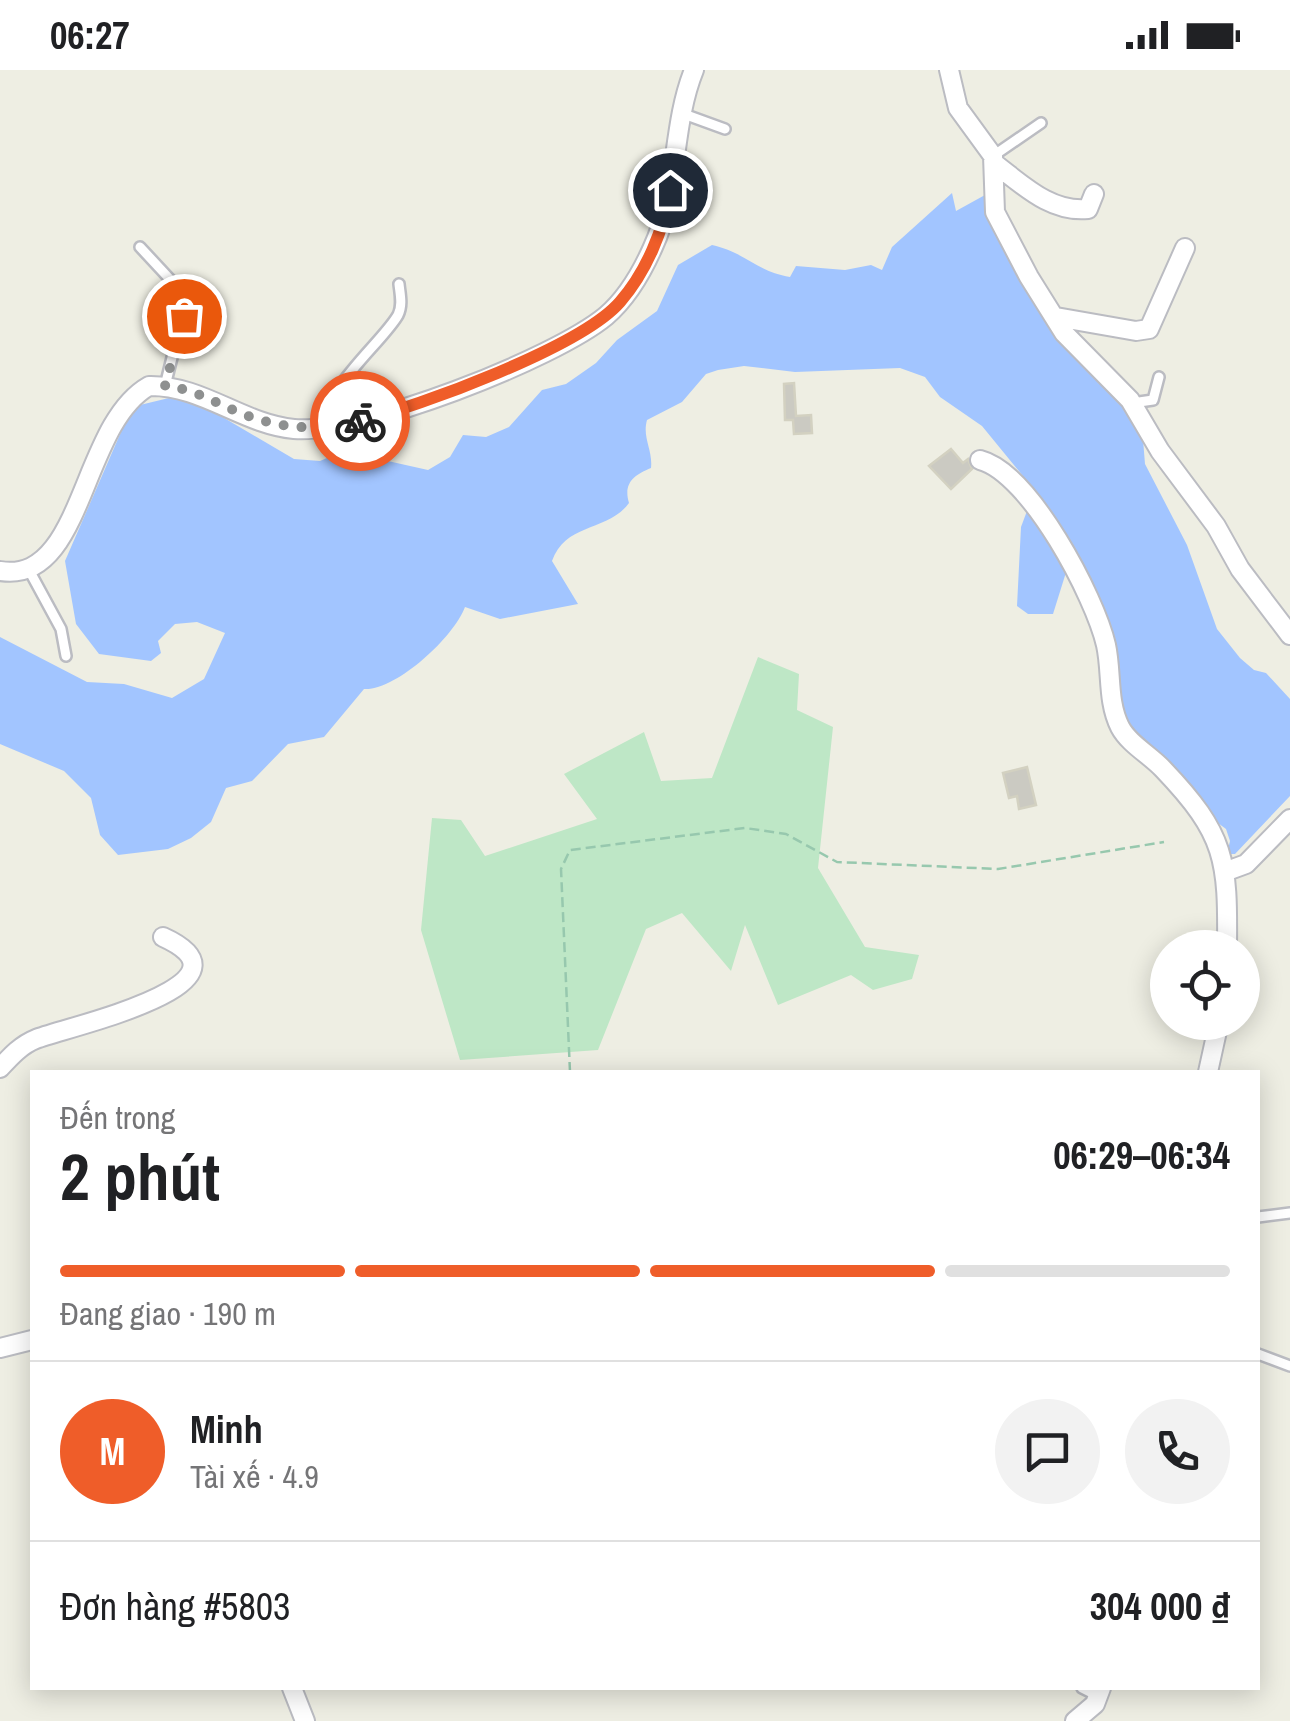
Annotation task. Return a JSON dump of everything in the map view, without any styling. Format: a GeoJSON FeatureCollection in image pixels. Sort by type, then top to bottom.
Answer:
{"type":"FeatureCollection","features":[{"type":"Feature","properties":{"kind":"street"},"geometry":{"type":"LineString","coordinates":[[0,572],[29,570],[56,550],[124,405],[149,386],[192,391],[274,426],[331,428],[436,397],[510,366],[603,318],[633,284],[661,226],[681,112],[694,70]]}},
{"type":"Feature","properties":{"kind":"street"},"geometry":{"type":"LineString","coordinates":[[949,70],[958,108],[994,160],[1042,199],[1088,208],[1094,194]]}},
{"type":"Feature","properties":{"kind":"street"},"geometry":{"type":"LineString","coordinates":[[994,160],[995,212],[1029,277],[1075,346],[1132,403],[1160,452],[1290,635]]}},
{"type":"Feature","properties":{"kind":"street"},"geometry":{"type":"LineString","coordinates":[[1056,317],[1136,331],[1149,329],[1185,248]]}},
{"type":"Feature","properties":{"kind":"street"},"geometry":{"type":"LineString","coordinates":[[980,460],[999,470],[1042,514],[1071,563],[1106,645],[1110,691],[1119,724],[1182,789],[1217,840],[1226,870],[1227,930]]}},
{"type":"Feature","properties":{"kind":"street"},"geometry":{"type":"LineString","coordinates":[[1226,870],[1246,864],[1290,819]]}},
{"type":"Feature","properties":{"kind":"street"},"geometry":{"type":"LineString","coordinates":[[0,1068],[22,1046],[37,1039],[108,1017],[178,988],[192,972],[193,962],[189,952],[163,936]]}},
{"type":"Feature","properties":{"kind":"street"},"geometry":{"type":"LineString","coordinates":[[1208,1070],[1215,1040]]}},
{"type":"Feature","properties":{"kind":"street"},"geometry":{"type":"LineString","coordinates":[[0,1348],[30,1340]]}},
{"type":"Feature","properties":{"kind":"street"},"geometry":{"type":"LineString","coordinates":[[293,1690],[306,1721]]}},
{"type":"Feature","properties":{"kind":"street"},"geometry":{"type":"LineString","coordinates":[[1075,1721],[1101,1692]]}},
{"type":"Feature","properties":{"kind":"lane"},"geometry":{"type":"LineString","coordinates":[[681,112],[725,129]]}},
{"type":"Feature","properties":{"kind":"lane"},"geometry":{"type":"LineString","coordinates":[[994,160],[1042,122]]}},
{"type":"Feature","properties":{"kind":"lane"},"geometry":{"type":"LineString","coordinates":[[140,247],[179,289],[185,305],[165,386]]}},
{"type":"Feature","properties":{"kind":"lane"},"geometry":{"type":"LineString","coordinates":[[331,428],[326,419],[328,404],[398,315],[399,284]]}},
{"type":"Feature","properties":{"kind":"lane"},"geometry":{"type":"LineString","coordinates":[[1132,403],[1153,400],[1159,377]]}},
{"type":"Feature","properties":{"kind":"lane"},"geometry":{"type":"LineString","coordinates":[[29,570],[61,629],[66,656]]}},
{"type":"Feature","properties":{"kind":"lane"},"geometry":{"type":"LineString","coordinates":[[1260,1217],[1290,1213]]}},
{"type":"Feature","properties":{"kind":"lane"},"geometry":{"type":"LineString","coordinates":[[1260,1355],[1290,1366]]}},
{"type":"Feature","properties":{"kind":"path"},"geometry":{"type":"LineString","coordinates":[[570,1070],[561,869],[570,850],[745,828],[786,834],[836,862],[998,869],[1164,842]]}},
{"type":"Feature","properties":{"kind":"green space"},"geometry":{"type":"Polygon","coordinates":[[[758,657],[799,674],[797,710],[833,727],[818,868],[865,947],[919,955],[912,979],[873,990],[851,975],[778,1005],[745,925],[731,971],[682,913],[646,929],[598,1050],[460,1060],[421,930],[432,818],[461,820],[485,856],[597,819],[564,774],[644,732],[661,781],[712,778],[758,657]]]}},
{"type":"Feature","properties":{"kind":"water"},"geometry":{"type":"Polygon","coordinates":[[[952,193],[956,211],[985,195],[1007,245],[1142,427],[1145,464],[1187,545],[1217,629],[1240,658],[1254,670],[1266,673],[1290,699],[1290,796],[1235,854],[1227,854],[1230,841],[1226,829],[1202,811],[1136,741],[1122,719],[1101,604],[1023,476],[982,426],[940,397],[925,377],[900,368],[795,372],[744,366],[706,374],[682,402],[647,420],[651,468],[631,481],[629,503],[610,519],[577,533],[558,548],[552,561],[578,604],[500,619],[465,607],[449,633],[422,660],[392,681],[364,689],[324,737],[288,744],[252,781],[226,788],[211,822],[168,849],[118,855],[100,835],[91,798],[64,771],[0,744],[0,637],[87,682],[124,684],[172,698],[204,679],[225,633],[197,622],[175,624],[158,641],[161,653],[151,661],[99,654],[76,624],[65,561],[124,425],[140,405],[173,397],[197,402],[294,459],[320,461],[343,451],[428,470],[450,457],[463,435],[486,437],[509,427],[542,390],[566,384],[596,363],[617,340],[657,311],[678,265],[712,245],[790,277],[796,266],[845,270],[871,265],[882,270],[892,247],[952,193]]]}},
{"type":"Feature","properties":{"kind":"water"},"geometry":{"type":"Polygon","coordinates":[[[1027,511],[1068,566],[1053,614],[1028,614],[1017,606],[1021,527],[1027,511]]]}},
{"type":"Feature","properties":{"kind":"building"},"geometry":{"type":"Polygon","coordinates":[[[794,383],[796,416],[811,415],[812,433],[794,434],[793,420],[785,420],[784,384],[794,383]]]}},
{"type":"Feature","properties":{"kind":"building"},"geometry":{"type":"Polygon","coordinates":[[[951,449],[963,463],[968,459],[972,469],[951,489],[929,466],[951,449]]]}},
{"type":"Feature","properties":{"kind":"building"},"geometry":{"type":"Polygon","coordinates":[[[1027,767],[1036,805],[1019,809],[1017,796],[1009,798],[1003,773],[1027,767]]]}},
{"type":"Feature","properties":{"kind":"way so far"},"geometry":{"type":"LineString","coordinates":[[184,316],[165,386],[192,391],[274,426],[331,428],[360,421]]}},
{"type":"Feature","properties":{"kind":"route"},"geometry":{"type":"LineString","coordinates":[[360,421],[436,397],[510,366],[603,318],[633,284],[652,249],[670,190]]}}]}
